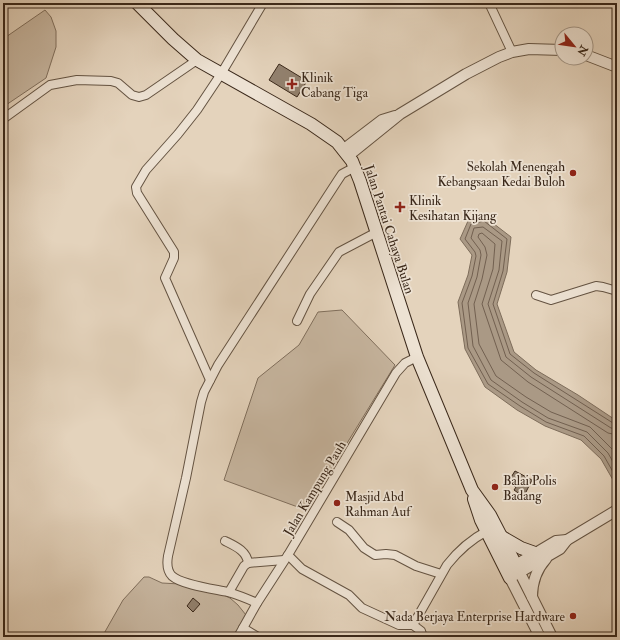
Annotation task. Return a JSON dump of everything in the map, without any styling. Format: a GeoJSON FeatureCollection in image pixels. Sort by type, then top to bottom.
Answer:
{"type":"FeatureCollection","features":[{"type":"Feature","properties":{"kind":"main road","name":"Jalan Pantai Cahaya Bulan"},"geometry":{"type":"LineString","coordinates":[[137,3],[173,39],[197,60],[311,124],[328,135],[346,153],[355,167],[416,357],[474,494],[490,515],[492,531],[513,572]]}},
{"type":"Feature","properties":{"kind":"main road"},"geometry":{"type":"LineString","coordinates":[[492,531],[514,545],[535,553]]}},
{"type":"Feature","properties":{"kind":"street"},"geometry":{"type":"LineString","coordinates":[[210,380],[165,278],[174,258],[174,252],[137,193],[136,187],[146,170],[197,110],[221,74],[263,3]]}},
{"type":"Feature","properties":{"kind":"street"},"geometry":{"type":"LineString","coordinates":[[492,5],[512,52]]}},
{"type":"Feature","properties":{"kind":"street"},"geometry":{"type":"LineString","coordinates":[[346,153],[400,114],[466,74],[499,57],[512,52],[529,49],[554,50]]}},
{"type":"Feature","properties":{"kind":"street"},"geometry":{"type":"LineString","coordinates":[[594,58],[617,67]]}},
{"type":"Feature","properties":{"kind":"street"},"geometry":{"type":"LineString","coordinates":[[3,119],[50,85],[77,80],[111,80],[139,97],[146,95],[197,60]]}},
{"type":"Feature","properties":{"kind":"street"},"geometry":{"type":"LineString","coordinates":[[257,603],[229,592],[179,581],[171,575],[168,570],[167,562],[201,402],[218,365],[338,180],[342,174],[355,167]]}},
{"type":"Feature","properties":{"kind":"street"},"geometry":{"type":"LineString","coordinates":[[297,321],[310,294],[339,252],[377,232]]}},
{"type":"Feature","properties":{"kind":"street"},"geometry":{"type":"LineString","coordinates":[[536,295],[551,300],[596,286],[617,291]]}},
{"type":"Feature","properties":{"kind":"street","name":"Jalan Kampung Pauh"},"geometry":{"type":"LineString","coordinates":[[238,637],[257,603],[286,558],[399,369],[405,363],[416,357]]}},
{"type":"Feature","properties":{"kind":"street"},"geometry":{"type":"LineString","coordinates":[[513,572],[549,556],[560,549],[567,540],[613,512]]}},
{"type":"Feature","properties":{"kind":"street"},"geometry":{"type":"LineString","coordinates":[[337,522],[349,530],[364,548],[375,555],[395,555],[416,566],[441,574]]}},
{"type":"Feature","properties":{"kind":"street"},"geometry":{"type":"LineString","coordinates":[[413,625],[441,574],[453,557],[477,536],[492,531]]}},
{"type":"Feature","properties":{"kind":"street"},"geometry":{"type":"LineString","coordinates":[[225,540],[248,557],[248,563]]}},
{"type":"Feature","properties":{"kind":"street"},"geometry":{"type":"LineString","coordinates":[[513,572],[535,553],[556,541],[567,540]]}},
{"type":"Feature","properties":{"kind":"street"},"geometry":{"type":"LineString","coordinates":[[532,598],[532,591],[536,576],[549,556]]}},
{"type":"Feature","properties":{"kind":"street"},"geometry":{"type":"LineString","coordinates":[[229,592],[244,566],[248,563],[286,558],[302,569],[349,595],[362,608],[399,625],[413,625],[421,631],[422,637]]}},
{"type":"Feature","properties":{"kind":"street","name":"Jalan Pantai Cahaya Bulan"},"geometry":{"type":"LineString","coordinates":[[513,572],[532,598],[552,637]]}},
{"type":"Feature","properties":{"kind":"street","name":"Jalan Pantai Cahaya Bulan"},"geometry":{"type":"LineString","coordinates":[[513,572],[540,637]]}},
{"type":"Feature","properties":{"kind":"street"},"geometry":{"type":"LineString","coordinates":[[243,628],[258,637]]}},
{"type":"Feature","properties":{"kind":"shaded area"},"geometry":{"type":"Polygon","coordinates":[[[45,10],[51,17],[56,31],[56,47],[46,78],[3,107],[3,39],[45,10]]]}},
{"type":"Feature","properties":{"kind":"shaded area"},"geometry":{"type":"Polygon","coordinates":[[[342,310],[395,365],[306,510],[224,480],[258,378],[299,345],[318,312],[342,310]]]}},
{"type":"Feature","properties":{"kind":"shaded area"},"geometry":{"type":"Polygon","coordinates":[[[144,577],[149,577],[162,583],[180,584],[221,594],[230,598],[246,615],[235,637],[102,637],[123,600],[144,577]]]}},
{"type":"Feature","properties":{"kind":"water"},"geometry":{"type":"Polygon","coordinates":[[[485,217],[511,237],[507,272],[497,304],[514,352],[536,370],[578,395],[617,421],[617,487],[601,459],[581,440],[545,426],[517,410],[485,387],[465,349],[458,302],[468,275],[472,255],[460,239],[468,221],[485,217]]]}},
{"type":"Feature","properties":{"kind":"building"},"geometry":{"type":"Polygon","coordinates":[[[279,64],[307,81],[297,97],[269,80],[279,64]]]}},
{"type":"Feature","properties":{"kind":"building"},"geometry":{"type":"Polygon","coordinates":[[[515,471],[532,480],[525,494],[523,493],[521,495],[514,490],[516,487],[508,482],[515,471]]]}},
{"type":"Feature","properties":{"kind":"building"},"geometry":{"type":"Polygon","coordinates":[[[193,598],[200,604],[193,612],[187,606],[193,598]]]}},
{"type":"Feature","properties":{"kind":"place","name":"Klinik Cabang Tiga"},"geometry":{"type":"Point","coordinates":[292,84]}},
{"type":"Feature","properties":{"kind":"place","name":"Sekolah Menengah Kebangsaan Kedai Buloh"},"geometry":{"type":"Point","coordinates":[573,173]}},
{"type":"Feature","properties":{"kind":"place","name":"Klinik Kesihatan Kijang"},"geometry":{"type":"Point","coordinates":[400,207]}},
{"type":"Feature","properties":{"kind":"place","name":"Balai Polis Badang"},"geometry":{"type":"Point","coordinates":[495,487]}},
{"type":"Feature","properties":{"kind":"place","name":"Masjid Abd Rahman Auf"},"geometry":{"type":"Point","coordinates":[337,503]}},
{"type":"Feature","properties":{"kind":"place","name":"Nada Berjaya Enterprise Hardware"},"geometry":{"type":"Point","coordinates":[573,616]}}]}
